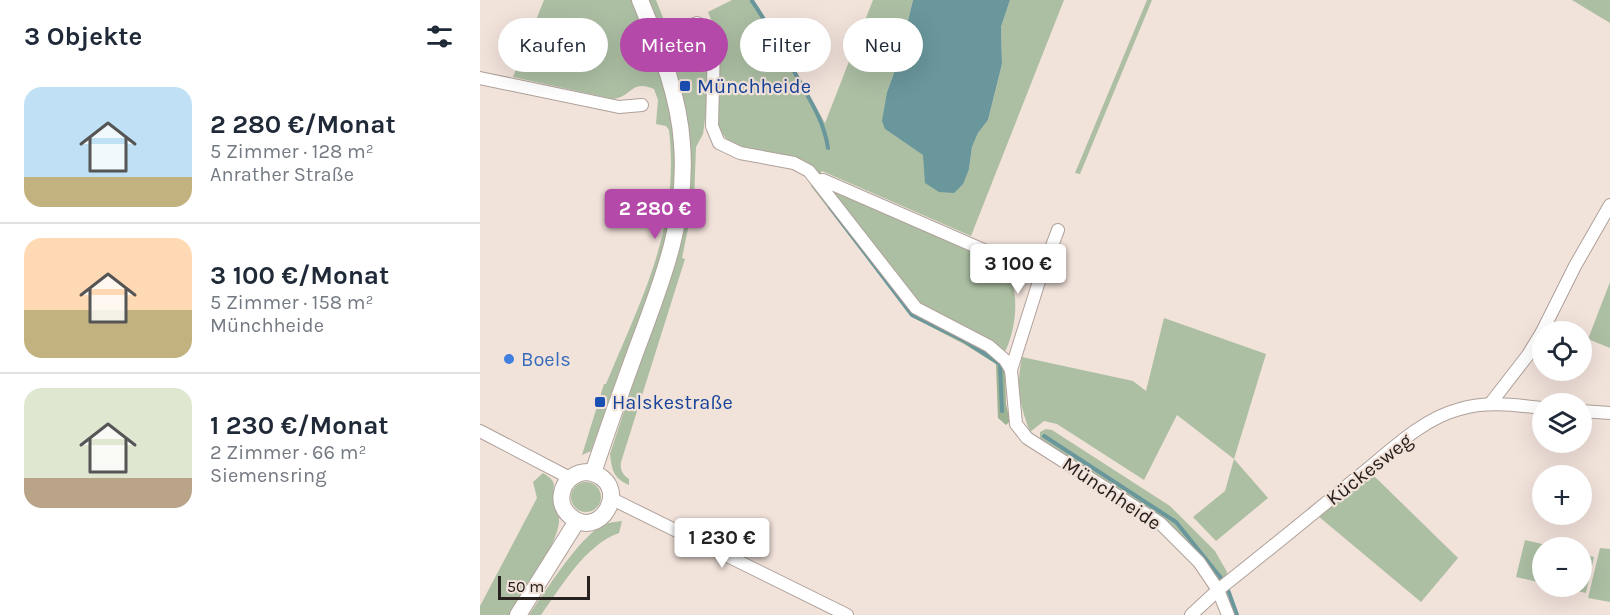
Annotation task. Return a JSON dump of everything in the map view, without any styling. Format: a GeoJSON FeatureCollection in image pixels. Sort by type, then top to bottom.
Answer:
{"type":"FeatureCollection","features":[{"type":"Feature","properties":{"kind":"street"},"geometry":{"type":"LineString","coordinates":[[640,0],[647,18]]}},
{"type":"Feature","properties":{"kind":"street"},"geometry":{"type":"LineString","coordinates":[[593,473],[661,282],[682,199],[683,157],[680,123],[667,72]]}},
{"type":"Feature","properties":{"kind":"street"},"geometry":{"type":"LineString","coordinates":[[713,72],[712,126],[719,143],[740,153],[794,163],[809,171],[916,308],[989,346],[1005,360],[1011,370]]}},
{"type":"Feature","properties":{"kind":"street"},"geometry":{"type":"LineString","coordinates":[[480,78],[619,107],[642,105]]}},
{"type":"Feature","properties":{"kind":"street"},"geometry":{"type":"LineString","coordinates":[[817,181],[823,180],[1041,275]]}},
{"type":"Feature","properties":{"kind":"street"},"geometry":{"type":"LineString","coordinates":[[1548,321],[1575,266],[1610,205]]}},
{"type":"Feature","properties":{"kind":"street","name":"Münchheide"},"geometry":{"type":"LineString","coordinates":[[1058,230],[1011,370],[1016,424],[1027,438],[1160,523],[1199,562],[1218,590],[1228,615]]}},
{"type":"Feature","properties":{"kind":"street"},"geometry":{"type":"LineString","coordinates":[[1490,404],[1532,348]]}},
{"type":"Feature","properties":{"kind":"street","name":"Kückesweg"},"geometry":{"type":"LineString","coordinates":[[1191,615],[1218,590],[1415,433],[1453,411],[1490,404],[1532,407]]}},
{"type":"Feature","properties":{"kind":"street"},"geometry":{"type":"LineString","coordinates":[[1592,412],[1610,413]]}},
{"type":"Feature","properties":{"kind":"street"},"geometry":{"type":"LineString","coordinates":[[480,431],[570,478]]}},
{"type":"Feature","properties":{"kind":"street"},"geometry":{"type":"LineString","coordinates":[[580,473],[593,473],[605,480],[611,494],[609,508],[599,519],[592,522],[577,521],[564,510],[562,493],[570,478],[580,473]]}},
{"type":"Feature","properties":{"kind":"street"},"geometry":{"type":"LineString","coordinates":[[610,498],[847,615]]}},
{"type":"Feature","properties":{"kind":"street"},"geometry":{"type":"LineString","coordinates":[[518,615],[577,521]]}},
{"type":"Feature","properties":{"kind":"green space"},"geometry":{"type":"Polygon","coordinates":[[[544,0],[656,0],[663,18],[620,18],[620,72],[661,72],[672,110],[677,149],[677,192],[674,216],[661,264],[591,451],[582,455],[604,384],[606,384],[633,321],[655,261],[669,199],[671,165],[669,130],[666,126],[656,124],[658,100],[654,89],[646,86],[636,87],[619,98],[613,99],[513,77],[515,72],[608,72],[608,18],[537,18],[544,0]]]}},
{"type":"Feature","properties":{"kind":"green space"},"geometry":{"type":"Polygon","coordinates":[[[732,0],[754,0],[765,18],[740,18],[740,72],[796,72],[825,123],[845,72],[894,72],[887,92],[885,129],[924,155],[924,171],[969,169],[972,147],[978,133],[988,120],[1002,64],[1001,27],[1010,0],[1064,0],[971,236],[822,171],[819,176],[809,163],[797,158],[750,151],[730,142],[722,133],[715,113],[717,72],[728,72],[728,18],[711,18],[708,12],[732,0]]]}},
{"type":"Feature","properties":{"kind":"green space"},"geometry":{"type":"Polygon","coordinates":[[[873,0],[913,0],[909,18],[866,18],[873,0]]]}},
{"type":"Feature","properties":{"kind":"green space"},"geometry":{"type":"Polygon","coordinates":[[[1147,0],[1152,0],[1080,174],[1075,173],[1147,0]]]}},
{"type":"Feature","properties":{"kind":"green space"},"geometry":{"type":"Polygon","coordinates":[[[1572,0],[1610,0],[1610,23],[1572,0]]]}},
{"type":"Feature","properties":{"kind":"green space"},"geometry":{"type":"Polygon","coordinates":[[[674,72],[710,72],[703,134],[696,147],[694,200],[682,258],[685,259],[621,462],[621,470],[629,479],[629,485],[614,473],[610,454],[682,231],[689,191],[687,125],[674,72]]]}},
{"type":"Feature","properties":{"kind":"green space"},"geometry":{"type":"Polygon","coordinates":[[[814,184],[914,313],[967,340],[1001,362],[1005,372],[1006,404],[1010,421],[1006,425],[998,418],[996,364],[964,344],[912,317],[811,186],[814,184]]]}},
{"type":"Feature","properties":{"kind":"green space"},"geometry":{"type":"Polygon","coordinates":[[[827,186],[999,263],[1011,281],[1015,304],[1013,329],[1006,350],[1002,352],[920,305],[827,186]]]}},
{"type":"Feature","properties":{"kind":"green space"},"geometry":{"type":"Polygon","coordinates":[[[1610,282],[1610,348],[1592,341],[1592,329],[1610,282]]]}},
{"type":"Feature","properties":{"kind":"green space"},"geometry":{"type":"Polygon","coordinates":[[[1164,318],[1266,354],[1234,459],[1177,415],[1144,480],[1057,424],[1044,421],[1030,432],[1020,395],[1019,378],[1022,357],[1133,381],[1146,391],[1164,318]]]}},
{"type":"Feature","properties":{"kind":"green space"},"geometry":{"type":"Polygon","coordinates":[[[1046,429],[1052,430],[1170,506],[1215,551],[1227,572],[1226,577],[1221,582],[1184,541],[1047,446],[1040,438],[1040,432],[1046,429]]]}},
{"type":"Feature","properties":{"kind":"green space"},"geometry":{"type":"Polygon","coordinates":[[[1234,459],[1268,498],[1216,541],[1193,517],[1225,491],[1234,459]]]}},
{"type":"Feature","properties":{"kind":"green space"},"geometry":{"type":"Polygon","coordinates":[[[543,473],[554,484],[554,500],[559,517],[557,533],[512,615],[480,615],[480,606],[537,498],[533,482],[543,473]]]}},
{"type":"Feature","properties":{"kind":"green space"},"geometry":{"type":"Polygon","coordinates":[[[1371,473],[1458,558],[1421,602],[1318,516],[1371,473]]]}},
{"type":"Feature","properties":{"kind":"green space"},"geometry":{"type":"Polygon","coordinates":[[[586,482],[592,483],[600,491],[600,503],[592,511],[586,512],[580,511],[572,503],[571,497],[572,491],[580,483],[586,482]]]}},
{"type":"Feature","properties":{"kind":"green space"},"geometry":{"type":"Polygon","coordinates":[[[622,521],[619,533],[595,547],[585,557],[541,615],[529,615],[584,540],[603,525],[622,521]]]}},
{"type":"Feature","properties":{"kind":"green space"},"geometry":{"type":"Polygon","coordinates":[[[1525,540],[1532,542],[1532,581],[1516,577],[1525,540]]]}},
{"type":"Feature","properties":{"kind":"green space"},"geometry":{"type":"Polygon","coordinates":[[[1600,548],[1610,549],[1610,602],[1588,598],[1592,597],[1592,581],[1600,548]]]}},
{"type":"Feature","properties":{"kind":"water"},"geometry":{"type":"Polygon","coordinates":[[[913,0],[1010,0],[1001,27],[1002,64],[988,120],[978,133],[972,147],[969,169],[963,184],[954,193],[939,192],[925,183],[923,155],[885,129],[882,121],[887,92],[894,72],[923,72],[923,18],[909,18],[913,0]]]}},
{"type":"Feature","properties":{"kind":"waterway"},"geometry":{"type":"LineString","coordinates":[[752,1],[815,109],[828,148]]}},
{"type":"Feature","properties":{"kind":"waterway"},"geometry":{"type":"LineString","coordinates":[[830,207],[912,315],[965,341],[1000,364],[1002,411]]}},
{"type":"Feature","properties":{"kind":"waterway"},"geometry":{"type":"LineString","coordinates":[[1044,436],[1176,522],[1221,578]]}},
{"type":"Feature","properties":{"kind":"waterway"},"geometry":{"type":"LineString","coordinates":[[1228,590],[1237,615]]}},
{"type":"Feature","properties":{"kind":"place","name":"Münchheide"},"geometry":{"type":"Point","coordinates":[685,86]}},
{"type":"Feature","properties":{"kind":"place","name":"Boels"},"geometry":{"type":"Point","coordinates":[509,359]}},
{"type":"Feature","properties":{"kind":"place","name":"Halskestraße"},"geometry":{"type":"Point","coordinates":[600,402]}}]}
